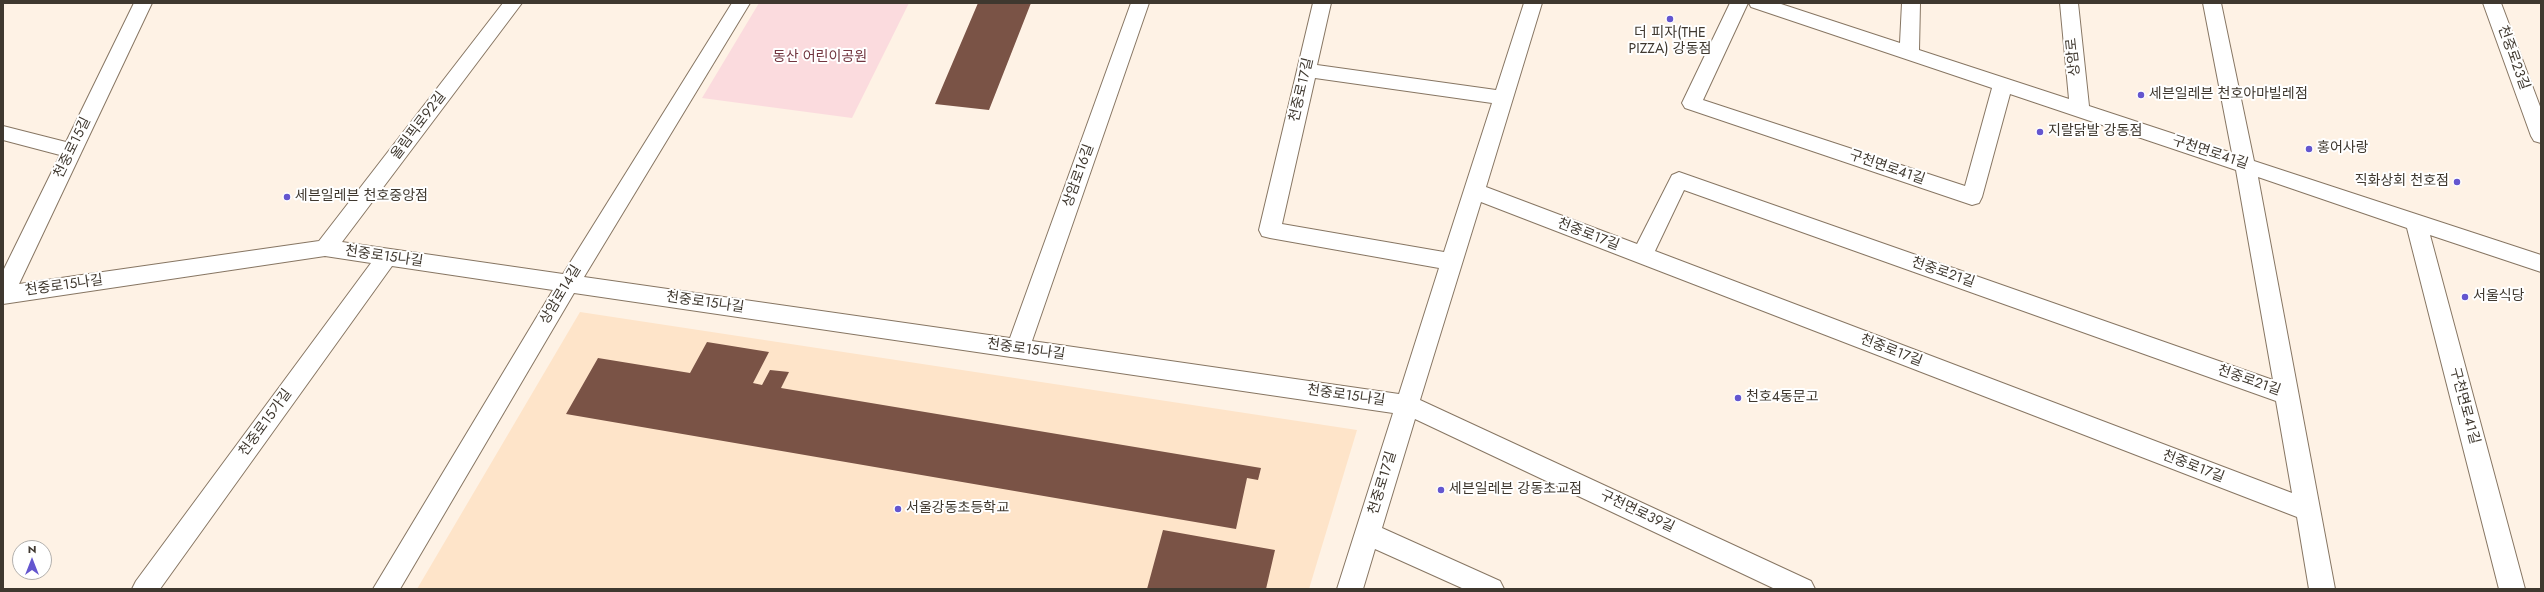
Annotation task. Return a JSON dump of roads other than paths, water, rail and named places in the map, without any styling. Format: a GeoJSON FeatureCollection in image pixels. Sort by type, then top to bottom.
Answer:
{"type":"FeatureCollection","features":[{"type":"Feature","properties":{"kind":"street","name":"천중로15길"},"geometry":{"type":"LineString","coordinates":[[3,295],[143,3]]}},
{"type":"Feature","properties":{"kind":"street","name":"올림픽로92길"},"geometry":{"type":"LineString","coordinates":[[326,248],[513,3]]}},
{"type":"Feature","properties":{"kind":"street","name":"상암로14길"},"geometry":{"type":"LineString","coordinates":[[386,589],[568,284],[741,3]]}},
{"type":"Feature","properties":{"kind":"street","name":"상암로16길"},"geometry":{"type":"LineString","coordinates":[[1018,348],[1140,3]]}},
{"type":"Feature","properties":{"kind":"street","name":"천중로17길"},"geometry":{"type":"LineString","coordinates":[[1322,3],[1270,230],[1452,262]]}},
{"type":"Feature","properties":{"kind":"street","name":"천중로17길"},"geometry":{"type":"LineString","coordinates":[[1350,589],[1533,3]]}},
{"type":"Feature","properties":{"kind":"street","name":"구천면로41길"},"geometry":{"type":"LineString","coordinates":[[1739,3],[1692,103],[1972,197],[2003,84]]}},
{"type":"Feature","properties":{"kind":"street"},"geometry":{"type":"LineString","coordinates":[[1909,53],[1911,3]]}},
{"type":"Feature","properties":{"kind":"street","name":"상암로"},"geometry":{"type":"LineString","coordinates":[[2069,3],[2080,110]]}},
{"type":"Feature","properties":{"kind":"street","name":"천중로21길"},"geometry":{"type":"LineString","coordinates":[[2212,3],[2245,165],[2322,589]]}},
{"type":"Feature","properties":{"kind":"street","name":"천중로23길"},"geometry":{"type":"LineString","coordinates":[[2492,3],[2541,136]]}},
{"type":"Feature","properties":{"kind":"street","name":"구천면로41길"},"geometry":{"type":"LineString","coordinates":[[1761,4],[2541,264]]}},
{"type":"Feature","properties":{"kind":"street"},"geometry":{"type":"LineString","coordinates":[[1306,70],[1504,98]]}},
{"type":"Feature","properties":{"kind":"street"},"geometry":{"type":"LineString","coordinates":[[3,133],[72,151]]}},
{"type":"Feature","properties":{"kind":"street","name":"천중로21길"},"geometry":{"type":"LineString","coordinates":[[1642,255],[1679,180],[2287,395]]}},
{"type":"Feature","properties":{"kind":"street","name":"천중로17길"},"geometry":{"type":"LineString","coordinates":[[1474,191],[2308,510]]}},
{"type":"Feature","properties":{"kind":"street","name":"구천면로41길"},"geometry":{"type":"LineString","coordinates":[[2416,222],[2512,589]]}},
{"type":"Feature","properties":{"kind":"street","name":"천중로15나길"},"geometry":{"type":"LineString","coordinates":[[3,295],[326,248],[1407,405]]}},
{"type":"Feature","properties":{"kind":"street","name":"천중로15가길"},"geometry":{"type":"LineString","coordinates":[[144,589],[387,257]]}},
{"type":"Feature","properties":{"kind":"street","name":"구천면로39길"},"geometry":{"type":"LineString","coordinates":[[1407,405],[1802,589]]}},
{"type":"Feature","properties":{"kind":"street"},"geometry":{"type":"LineString","coordinates":[[1367,532],[1491,589]]}},
{"type":"Feature","properties":{"kind":"place","name":"더 피자(THE PIZZA) 강동점"},"geometry":{"type":"Point","coordinates":[1670,19]}},
{"type":"Feature","properties":{"kind":"place","name":"세븐일레븐 천호아마빌레점"},"geometry":{"type":"Point","coordinates":[2141,95]}},
{"type":"Feature","properties":{"kind":"place","name":"지랄닭발 강동점"},"geometry":{"type":"Point","coordinates":[2040,132]}},
{"type":"Feature","properties":{"kind":"place","name":"홍어사랑"},"geometry":{"type":"Point","coordinates":[2309,149]}},
{"type":"Feature","properties":{"kind":"place","name":"직화상회 천호점"},"geometry":{"type":"Point","coordinates":[2457,182]}},
{"type":"Feature","properties":{"kind":"place","name":"세븐일레븐 천호중앙점"},"geometry":{"type":"Point","coordinates":[287,197]}},
{"type":"Feature","properties":{"kind":"place","name":"서울식당"},"geometry":{"type":"Point","coordinates":[2465,297]}},
{"type":"Feature","properties":{"kind":"place","name":"천호4동문고"},"geometry":{"type":"Point","coordinates":[1738,398]}},
{"type":"Feature","properties":{"kind":"place","name":"세븐일레븐 강동초교점"},"geometry":{"type":"Point","coordinates":[1441,490]}},
{"type":"Feature","properties":{"kind":"place","name":"서울강동초등학교"},"geometry":{"type":"Point","coordinates":[898,509]}},
{"type":"Feature","properties":{"kind":"park label","name":"동산 어린이공원"},"geometry":{"type":"Point","coordinates":[820,58]}}]}
